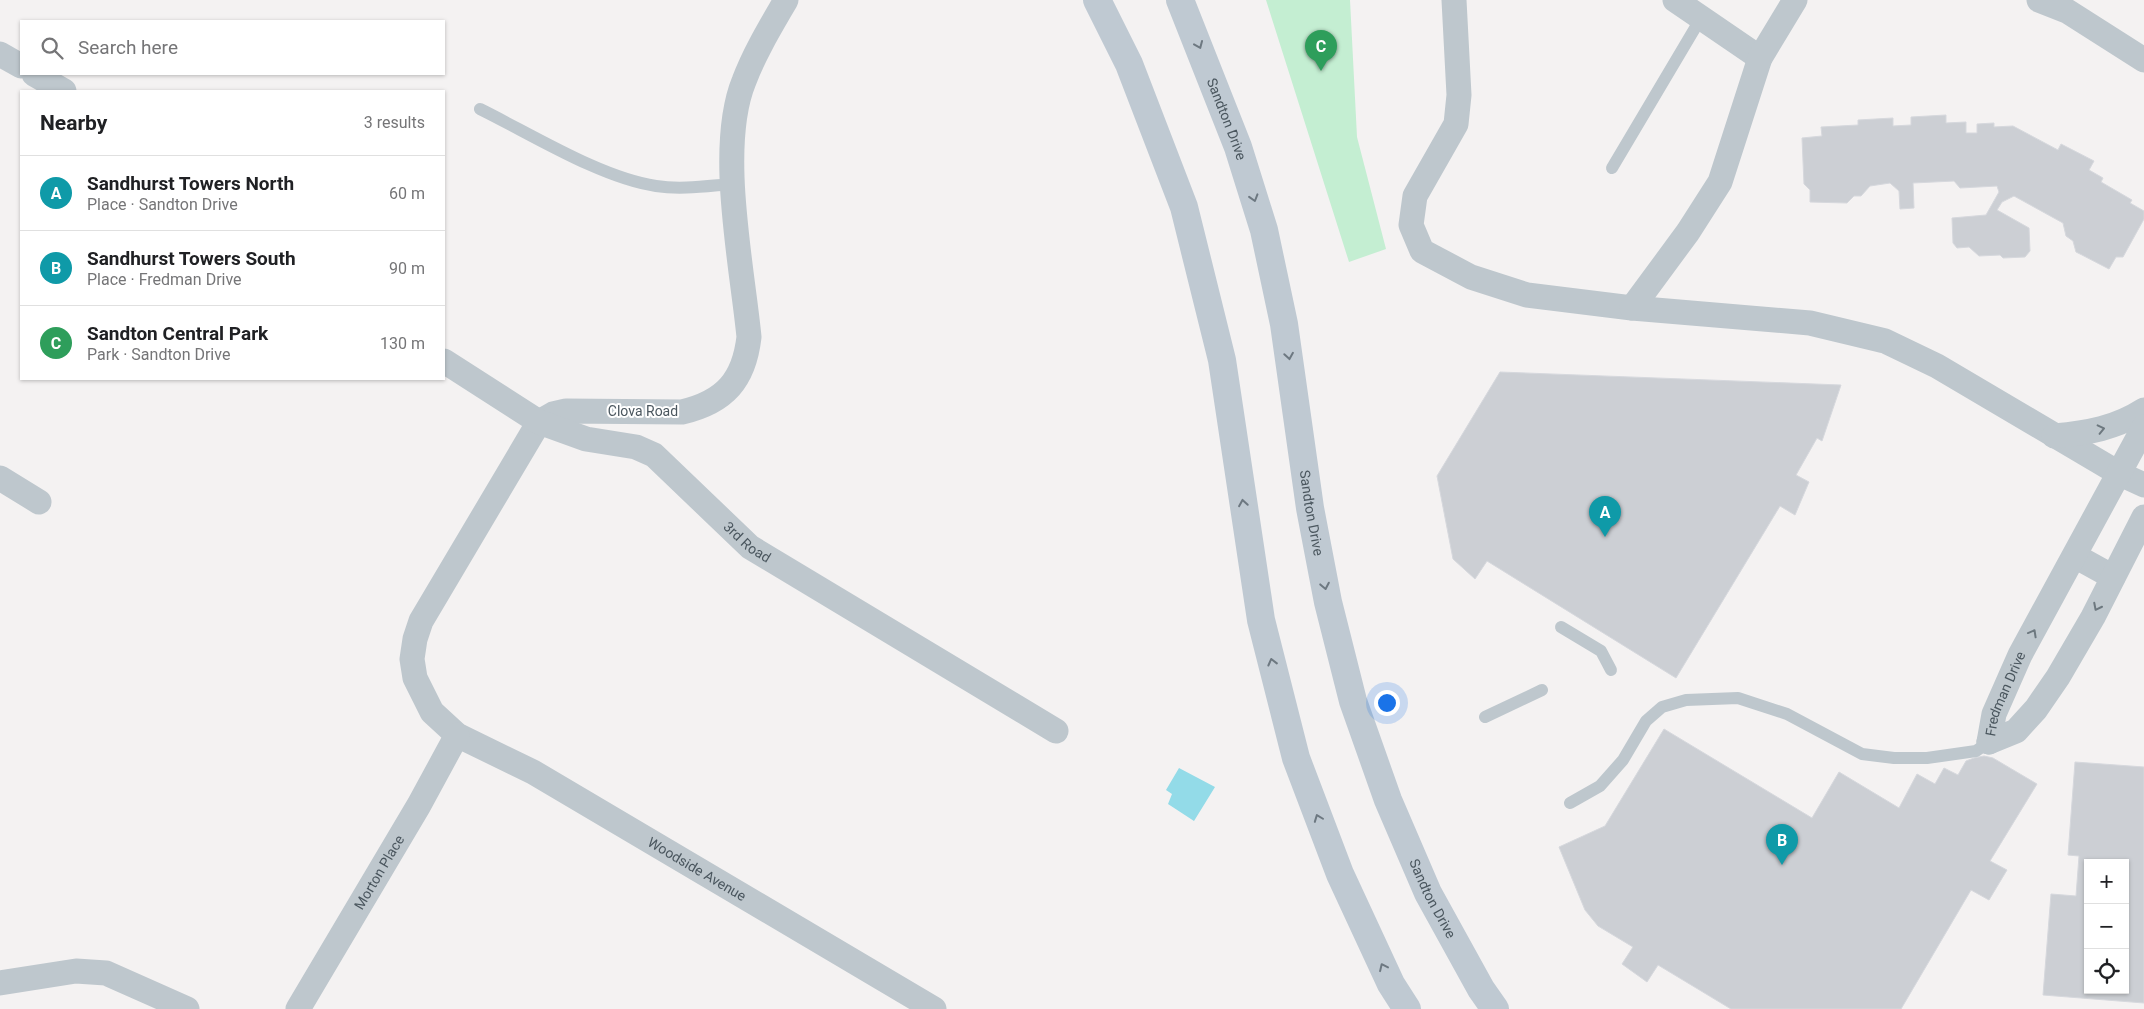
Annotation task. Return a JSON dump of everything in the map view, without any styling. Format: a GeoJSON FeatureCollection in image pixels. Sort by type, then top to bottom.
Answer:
{"type":"FeatureCollection","features":[{"type":"Feature","properties":{"kind":"main road"},"geometry":{"type":"LineString","coordinates":[[1096,0],[1129,64],[1184,207],[1222,360],[1261,620],[1296,758],[1340,874],[1391,984],[1407,1009]]}},
{"type":"Feature","properties":{"kind":"main road","name":"Sandton Drive"},"geometry":{"type":"LineString","coordinates":[[1180,0],[1238,147],[1264,230],[1284,324],[1310,508],[1328,602],[1353,701],[1388,800],[1428,893],[1481,989],[1495,1009]]}},
{"type":"Feature","properties":{"kind":"street","name":"Clova Road"},"geometry":{"type":"LineString","coordinates":[[540,422],[553,414],[566,411],[682,412],[700,408],[716,399],[730,387],[741,372],[747,355],[749,336],[732,184],[732,131],[743,82],[786,0]]}},
{"type":"Feature","properties":{"kind":"street"},"geometry":{"type":"LineString","coordinates":[[1454,0],[1458,95],[1456,124],[1414,196],[1411,225],[1422,251],[1471,276],[1527,295],[1632,308],[1810,323],[1885,341],[1937,366],[2120,474],[2144,484]]}},
{"type":"Feature","properties":{"kind":"street"},"geometry":{"type":"LineString","coordinates":[[1675,0],[1760,58]]}},
{"type":"Feature","properties":{"kind":"street"},"geometry":{"type":"LineString","coordinates":[[1632,308],[1688,232],[1720,182],[1760,58],[1795,0]]}},
{"type":"Feature","properties":{"kind":"street"},"geometry":{"type":"LineString","coordinates":[[2039,0],[2066,11],[2144,60]]}},
{"type":"Feature","properties":{"kind":"street"},"geometry":{"type":"LineString","coordinates":[[0,54],[20,65]]}},
{"type":"Feature","properties":{"kind":"street"},"geometry":{"type":"LineString","coordinates":[[36,75],[62,90]]}},
{"type":"Feature","properties":{"kind":"street","name":"3rd Road"},"geometry":{"type":"LineString","coordinates":[[445,362],[540,422],[586,439],[636,447],[654,455],[750,546],[1056,731]]}},
{"type":"Feature","properties":{"kind":"street"},"geometry":{"type":"LineString","coordinates":[[2054,436],[2106,429],[2128,420],[2144,410]]}},
{"type":"Feature","properties":{"kind":"street"},"geometry":{"type":"LineString","coordinates":[[457,735],[432,712],[415,678],[412,658],[415,639],[421,621],[540,422]]}},
{"type":"Feature","properties":{"kind":"street","name":"Fredman Drive"},"geometry":{"type":"LineString","coordinates":[[1989,742],[1994,714],[2020,655],[2144,427]]}},
{"type":"Feature","properties":{"kind":"street"},"geometry":{"type":"LineString","coordinates":[[0,478],[39,502]]}},
{"type":"Feature","properties":{"kind":"street","name":"Fredman Drive"},"geometry":{"type":"LineString","coordinates":[[1989,742],[2016,731],[2036,709],[2058,677],[2144,518]]}},
{"type":"Feature","properties":{"kind":"street"},"geometry":{"type":"LineString","coordinates":[[2075,556],[2113,576]]}},
{"type":"Feature","properties":{"kind":"street","name":"Morton Place"},"geometry":{"type":"LineString","coordinates":[[298,1009],[419,805],[457,735]]}},
{"type":"Feature","properties":{"kind":"street","name":"Woodside Avenue"},"geometry":{"type":"LineString","coordinates":[[457,735],[533,772],[934,1009]]}},
{"type":"Feature","properties":{"kind":"street"},"geometry":{"type":"LineString","coordinates":[[0,983],[76,971],[106,973],[187,1009]]}},
{"type":"Feature","properties":{"kind":"lane"},"geometry":{"type":"LineString","coordinates":[[1612,168],[1701,18]]}},
{"type":"Feature","properties":{"kind":"lane"},"geometry":{"type":"LineString","coordinates":[[480,109],[596,167],[630,181],[684,189],[732,184]]}},
{"type":"Feature","properties":{"kind":"lane"},"geometry":{"type":"LineString","coordinates":[[1561,628],[1601,651],[1611,670]]}},
{"type":"Feature","properties":{"kind":"lane"},"geometry":{"type":"LineString","coordinates":[[1485,718],[1542,690]]}},
{"type":"Feature","properties":{"kind":"lane"},"geometry":{"type":"LineString","coordinates":[[1570,803],[1600,786],[1623,760],[1646,721],[1662,707],[1686,700],[1738,698],[1787,714],[1862,754],[1894,758],[1959,754],[1976,751],[1989,742]]}},
{"type":"Feature","properties":{"kind":"green space"},"geometry":{"type":"Polygon","coordinates":[[[1266,0],[1350,0],[1357,137],[1386,249],[1349,262],[1266,0]]]}},
{"type":"Feature","properties":{"kind":"water"},"geometry":{"type":"Polygon","coordinates":[[[1179,768],[1215,787],[1194,821],[1168,804],[1172,794],[1166,790],[1179,768]]]}},
{"type":"Feature","properties":{"kind":"building"},"geometry":{"type":"Polygon","coordinates":[[[1946,115],[1946,123],[1966,122],[1966,133],[1977,133],[1977,124],[1994,123],[1994,127],[2013,126],[2058,150],[2061,144],[2094,161],[2089,170],[2103,178],[2101,182],[2132,200],[2130,203],[2144,211],[2144,219],[2123,257],[2116,257],[2109,269],[2076,252],[2073,241],[2066,236],[2063,223],[2014,196],[2002,202],[1997,210],[2029,228],[2030,251],[2025,257],[1979,256],[1969,247],[1957,248],[1953,243],[1952,218],[1986,215],[1999,192],[1997,186],[1960,188],[1954,181],[1913,183],[1914,208],[1900,209],[1899,191],[1890,183],[1870,186],[1861,196],[1854,196],[1847,203],[1810,202],[1810,190],[1804,184],[1802,138],[1822,136],[1821,127],[1858,125],[1858,120],[1893,118],[1893,126],[1911,125],[1911,117],[1946,115]]]}},
{"type":"Feature","properties":{"kind":"building"},"geometry":{"type":"Polygon","coordinates":[[[1500,372],[1841,385],[1822,441],[1817,438],[1796,475],[1809,482],[1795,515],[1780,506],[1676,678],[1487,561],[1475,579],[1453,559],[1437,476],[1500,372]]]}},
{"type":"Feature","properties":{"kind":"building"},"geometry":{"type":"Polygon","coordinates":[[[1664,729],[1812,818],[1839,772],[1899,808],[1917,774],[1935,784],[1944,768],[1958,775],[1966,761],[1984,756],[1993,758],[2037,784],[1990,861],[2007,870],[1989,900],[1971,890],[1901,1009],[1731,1009],[1658,965],[1647,982],[1622,964],[1633,947],[1598,926],[1585,910],[1559,847],[1605,826],[1664,729]]]}},
{"type":"Feature","properties":{"kind":"building"},"geometry":{"type":"Polygon","coordinates":[[[2075,762],[2144,767],[2144,1003],[2043,995],[2051,894],[2076,896],[2079,856],[2068,855],[2075,762]]]}},
{"type":"Feature","properties":{"kind":"place","name":"Sandton Central Park"},"geometry":{"type":"Point","coordinates":[1321,71]}},
{"type":"Feature","properties":{"kind":"place","name":"Sandhurst Towers North"},"geometry":{"type":"Point","coordinates":[1605,537]}},
{"type":"Feature","properties":{"kind":"place","name":"Sandhurst Towers South"},"geometry":{"type":"Point","coordinates":[1782,865]}}]}
